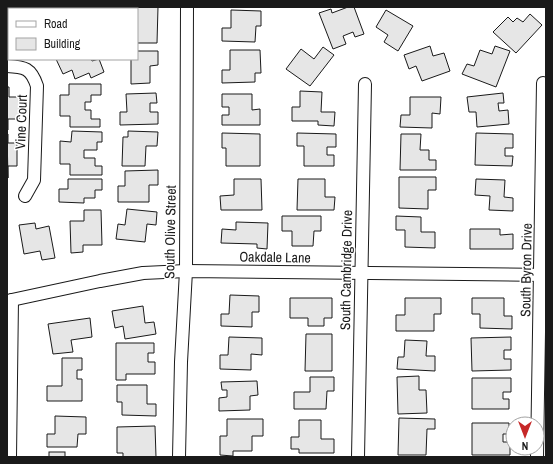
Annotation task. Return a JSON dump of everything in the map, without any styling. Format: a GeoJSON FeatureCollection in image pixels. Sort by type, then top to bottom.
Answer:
{"type":"FeatureCollection","features":[{"type":"Feature","properties":{"kind":"street","name":"South Olive Street"},"geometry":{"type":"LineString","coordinates":[[179,457],[181,362],[186,271],[187,7]]}},
{"type":"Feature","properties":{"kind":"street","name":"Vine Court"},"geometry":{"type":"LineString","coordinates":[[7,66],[21,67],[30,71],[34,76],[37,86],[34,180],[25,196]]}},
{"type":"Feature","properties":{"kind":"street","name":"South Byron Drive"},"geometry":{"type":"LineString","coordinates":[[537,457],[543,275],[543,83]]}},
{"type":"Feature","properties":{"kind":"street","name":"South Cambridge Drive"},"geometry":{"type":"LineString","coordinates":[[358,457],[365,84]]}},
{"type":"Feature","properties":{"kind":"street","name":"Oakdale Lane"},"geometry":{"type":"LineString","coordinates":[[9,301],[143,273],[186,271],[543,275]]}},
{"type":"Feature","properties":{"kind":"street"},"geometry":{"type":"LineString","coordinates":[[9,301],[10,457]]}},
{"type":"Feature","properties":{"kind":"building"},"geometry":{"type":"Polygon","coordinates":[[[8,7],[8,36],[7,36],[8,7]]]}},
{"type":"Feature","properties":{"kind":"building"},"geometry":{"type":"Polygon","coordinates":[[[21,7],[27,8],[10,8],[21,7]]]}},
{"type":"Feature","properties":{"kind":"building"},"geometry":{"type":"Polygon","coordinates":[[[37,7],[54,7],[54,8],[37,7]]]}},
{"type":"Feature","properties":{"kind":"building"},"geometry":{"type":"Polygon","coordinates":[[[158,7],[157,43],[138,43],[138,8],[133,8],[158,7]]]}},
{"type":"Feature","properties":{"kind":"building"},"geometry":{"type":"Polygon","coordinates":[[[348,7],[354,7],[364,34],[355,37],[353,32],[343,36],[346,44],[333,49],[319,13],[331,9],[332,13],[348,7]]]}},
{"type":"Feature","properties":{"kind":"building"},"geometry":{"type":"Polygon","coordinates":[[[231,10],[261,11],[261,26],[256,26],[255,42],[222,41],[222,28],[231,28],[231,10]]]}},
{"type":"Feature","properties":{"kind":"building"},"geometry":{"type":"Polygon","coordinates":[[[386,10],[413,26],[398,51],[384,42],[388,35],[376,27],[386,10]]]}},
{"type":"Feature","properties":{"kind":"building"},"geometry":{"type":"Polygon","coordinates":[[[530,14],[542,25],[516,53],[493,32],[508,17],[513,22],[517,18],[523,22],[530,14]]]}},
{"type":"Feature","properties":{"kind":"building"},"geometry":{"type":"Polygon","coordinates":[[[430,46],[433,56],[444,53],[450,71],[422,81],[416,66],[409,69],[404,55],[430,46]]]}},
{"type":"Feature","properties":{"kind":"building"},"geometry":{"type":"Polygon","coordinates":[[[495,46],[510,51],[496,87],[462,74],[467,64],[474,66],[480,50],[492,54],[495,46]]]}},
{"type":"Feature","properties":{"kind":"building"},"geometry":{"type":"Polygon","coordinates":[[[323,47],[334,55],[310,86],[286,69],[301,49],[314,59],[323,47]]]}},
{"type":"Feature","properties":{"kind":"building"},"geometry":{"type":"Polygon","coordinates":[[[230,50],[260,50],[261,73],[255,73],[255,82],[222,83],[222,70],[230,70],[230,50]]]}},
{"type":"Feature","properties":{"kind":"building"},"geometry":{"type":"Polygon","coordinates":[[[138,51],[158,51],[158,65],[150,66],[150,83],[131,84],[131,60],[138,60],[138,51]]]}},
{"type":"Feature","properties":{"kind":"building"},"geometry":{"type":"Polygon","coordinates":[[[56,60],[99,60],[104,72],[91,78],[89,73],[75,79],[72,70],[63,74],[56,60]]]}},
{"type":"Feature","properties":{"kind":"building"},"geometry":{"type":"Polygon","coordinates":[[[69,84],[101,84],[101,95],[91,95],[91,102],[85,102],[85,110],[91,110],[91,119],[100,119],[100,127],[70,127],[70,116],[60,116],[60,95],[69,95],[69,84]]]}},
{"type":"Feature","properties":{"kind":"building"},"geometry":{"type":"Polygon","coordinates":[[[7,87],[9,87],[9,97],[19,97],[19,119],[8,119],[8,130],[7,130],[7,87]]]}},
{"type":"Feature","properties":{"kind":"building"},"geometry":{"type":"Polygon","coordinates":[[[300,91],[322,92],[321,112],[335,112],[334,126],[318,125],[318,121],[292,121],[292,107],[300,107],[300,91]]]}},
{"type":"Feature","properties":{"kind":"building"},"geometry":{"type":"Polygon","coordinates":[[[156,93],[157,103],[150,103],[150,112],[158,112],[158,124],[120,125],[120,112],[127,112],[126,94],[156,93]]]}},
{"type":"Feature","properties":{"kind":"building"},"geometry":{"type":"Polygon","coordinates":[[[503,93],[504,103],[498,103],[499,111],[508,110],[509,124],[477,127],[476,112],[469,112],[467,97],[503,93]]]}},
{"type":"Feature","properties":{"kind":"building"},"geometry":{"type":"Polygon","coordinates":[[[222,94],[252,94],[252,110],[260,109],[260,125],[222,125],[222,115],[229,115],[229,107],[222,107],[222,94]]]}},
{"type":"Feature","properties":{"kind":"building"},"geometry":{"type":"Polygon","coordinates":[[[410,97],[441,97],[440,114],[432,113],[432,128],[400,127],[401,115],[410,115],[410,97]]]}},
{"type":"Feature","properties":{"kind":"building"},"geometry":{"type":"Polygon","coordinates":[[[72,131],[102,132],[102,142],[97,142],[97,150],[84,150],[84,158],[95,158],[95,166],[102,166],[102,175],[70,175],[70,164],[60,164],[60,141],[71,142],[72,131]]]}},
{"type":"Feature","properties":{"kind":"building"},"geometry":{"type":"Polygon","coordinates":[[[128,131],[158,132],[157,146],[146,146],[145,166],[122,166],[123,137],[128,137],[128,131]]]}},
{"type":"Feature","properties":{"kind":"building"},"geometry":{"type":"Polygon","coordinates":[[[222,133],[260,134],[260,166],[226,166],[226,148],[222,148],[222,133]]]}},
{"type":"Feature","properties":{"kind":"building"},"geometry":{"type":"Polygon","coordinates":[[[297,133],[336,134],[336,147],[327,147],[327,155],[334,155],[334,166],[304,166],[304,146],[297,146],[297,133]]]}},
{"type":"Feature","properties":{"kind":"building"},"geometry":{"type":"Polygon","coordinates":[[[476,133],[513,134],[513,148],[505,148],[505,156],[513,156],[512,166],[475,165],[476,133]]]}},
{"type":"Feature","properties":{"kind":"building"},"geometry":{"type":"Polygon","coordinates":[[[7,134],[8,143],[17,143],[17,166],[8,166],[8,178],[7,134]]]}},
{"type":"Feature","properties":{"kind":"building"},"geometry":{"type":"Polygon","coordinates":[[[401,134],[421,134],[420,150],[429,150],[429,160],[436,160],[436,170],[400,170],[401,134]]]}},
{"type":"Feature","properties":{"kind":"building"},"geometry":{"type":"Polygon","coordinates":[[[158,170],[158,185],[149,185],[149,202],[118,202],[118,186],[125,186],[125,171],[158,170]]]}},
{"type":"Feature","properties":{"kind":"building"},"geometry":{"type":"Polygon","coordinates":[[[399,177],[436,177],[436,190],[428,190],[428,209],[399,208],[399,177]]]}},
{"type":"Feature","properties":{"kind":"building"},"geometry":{"type":"Polygon","coordinates":[[[68,179],[102,179],[102,190],[95,190],[95,198],[84,198],[84,203],[59,202],[59,189],[68,189],[68,179]]]}},
{"type":"Feature","properties":{"kind":"building"},"geometry":{"type":"Polygon","coordinates":[[[234,179],[261,179],[262,210],[221,210],[220,196],[234,195],[234,179]]]}},
{"type":"Feature","properties":{"kind":"building"},"geometry":{"type":"Polygon","coordinates":[[[298,179],[325,179],[325,197],[335,197],[334,210],[297,210],[298,179]]]}},
{"type":"Feature","properties":{"kind":"building"},"geometry":{"type":"Polygon","coordinates":[[[476,179],[505,180],[504,197],[513,198],[513,211],[489,210],[490,196],[475,195],[476,179]]]}},
{"type":"Feature","properties":{"kind":"building"},"geometry":{"type":"Polygon","coordinates":[[[127,209],[157,212],[156,225],[147,224],[145,242],[116,239],[118,224],[125,225],[127,209]]]}},
{"type":"Feature","properties":{"kind":"building"},"geometry":{"type":"Polygon","coordinates":[[[84,210],[101,210],[102,245],[83,245],[83,252],[71,253],[70,221],[84,221],[84,210]]]}},
{"type":"Feature","properties":{"kind":"building"},"geometry":{"type":"Polygon","coordinates":[[[282,216],[321,216],[321,231],[314,231],[313,246],[292,246],[292,231],[282,231],[282,216]]]}},
{"type":"Feature","properties":{"kind":"building"},"geometry":{"type":"Polygon","coordinates":[[[396,216],[421,217],[421,232],[435,232],[435,248],[405,247],[405,230],[396,230],[396,216]]]}},
{"type":"Feature","properties":{"kind":"building"},"geometry":{"type":"Polygon","coordinates":[[[236,222],[268,223],[267,249],[257,248],[257,244],[221,243],[222,229],[236,230],[236,222]]]}},
{"type":"Feature","properties":{"kind":"building"},"geometry":{"type":"Polygon","coordinates":[[[35,223],[36,229],[49,226],[55,258],[42,260],[40,251],[24,254],[19,225],[35,223]]]}},
{"type":"Feature","properties":{"kind":"building"},"geometry":{"type":"Polygon","coordinates":[[[470,229],[500,229],[500,235],[513,234],[513,249],[470,249],[470,229]]]}},
{"type":"Feature","properties":{"kind":"building"},"geometry":{"type":"Polygon","coordinates":[[[230,295],[259,296],[259,312],[252,312],[252,327],[221,326],[221,314],[229,314],[230,295]]]}},
{"type":"Feature","properties":{"kind":"building"},"geometry":{"type":"Polygon","coordinates":[[[290,298],[332,298],[332,318],[324,318],[324,326],[308,326],[308,318],[290,318],[290,298]]]}},
{"type":"Feature","properties":{"kind":"building"},"geometry":{"type":"Polygon","coordinates":[[[405,298],[441,298],[441,314],[434,314],[434,331],[396,331],[396,315],[405,315],[405,298]]]}},
{"type":"Feature","properties":{"kind":"building"},"geometry":{"type":"Polygon","coordinates":[[[472,298],[504,298],[504,316],[512,316],[512,329],[480,328],[480,314],[472,314],[472,298]]]}},
{"type":"Feature","properties":{"kind":"building"},"geometry":{"type":"Polygon","coordinates":[[[143,306],[145,323],[154,322],[156,334],[125,339],[123,326],[115,328],[112,311],[143,306]]]}},
{"type":"Feature","properties":{"kind":"building"},"geometry":{"type":"Polygon","coordinates":[[[90,318],[92,337],[71,340],[73,352],[53,354],[48,324],[90,318]]]}},
{"type":"Feature","properties":{"kind":"building"},"geometry":{"type":"Polygon","coordinates":[[[306,334],[332,334],[332,371],[305,371],[306,334]]]}},
{"type":"Feature","properties":{"kind":"building"},"geometry":{"type":"Polygon","coordinates":[[[229,337],[262,338],[262,355],[251,354],[251,370],[220,369],[220,355],[228,355],[229,337]]]}},
{"type":"Feature","properties":{"kind":"building"},"geometry":{"type":"Polygon","coordinates":[[[511,337],[511,350],[504,350],[504,359],[511,359],[511,370],[472,371],[471,338],[511,337]]]}},
{"type":"Feature","properties":{"kind":"building"},"geometry":{"type":"Polygon","coordinates":[[[405,340],[427,341],[426,356],[435,356],[435,371],[397,369],[398,357],[404,357],[405,340]]]}},
{"type":"Feature","properties":{"kind":"building"},"geometry":{"type":"Polygon","coordinates":[[[116,343],[154,343],[154,353],[148,353],[148,362],[155,362],[155,374],[126,374],[126,380],[116,380],[116,343]]]}},
{"type":"Feature","properties":{"kind":"building"},"geometry":{"type":"Polygon","coordinates":[[[62,358],[82,358],[82,370],[77,370],[77,379],[82,379],[82,401],[47,401],[47,386],[62,386],[62,358]]]}},
{"type":"Feature","properties":{"kind":"building"},"geometry":{"type":"Polygon","coordinates":[[[419,376],[419,390],[426,390],[427,413],[398,414],[397,377],[419,376]]]}},
{"type":"Feature","properties":{"kind":"building"},"geometry":{"type":"Polygon","coordinates":[[[310,377],[334,377],[334,391],[327,391],[326,409],[294,409],[294,392],[310,392],[310,377]]]}},
{"type":"Feature","properties":{"kind":"building"},"geometry":{"type":"Polygon","coordinates":[[[472,378],[511,378],[511,392],[503,392],[503,399],[509,399],[509,409],[472,409],[472,378]]]}},
{"type":"Feature","properties":{"kind":"building"},"geometry":{"type":"Polygon","coordinates":[[[257,381],[258,395],[250,396],[250,410],[219,411],[219,398],[227,397],[227,390],[222,390],[221,382],[257,381]]]}},
{"type":"Feature","properties":{"kind":"building"},"geometry":{"type":"Polygon","coordinates":[[[117,385],[147,385],[147,404],[156,404],[156,416],[122,415],[122,402],[117,402],[117,385]]]}},
{"type":"Feature","properties":{"kind":"building"},"geometry":{"type":"Polygon","coordinates":[[[55,416],[86,417],[86,434],[78,434],[77,447],[47,447],[47,434],[55,434],[55,416]]]}},
{"type":"Feature","properties":{"kind":"building"},"geometry":{"type":"Polygon","coordinates":[[[399,418],[435,419],[435,429],[427,429],[426,455],[398,455],[399,418]]]}},
{"type":"Feature","properties":{"kind":"building"},"geometry":{"type":"Polygon","coordinates":[[[227,419],[263,419],[263,436],[252,436],[252,451],[233,451],[233,456],[220,455],[220,436],[227,436],[227,419]]]}},
{"type":"Feature","properties":{"kind":"building"},"geometry":{"type":"Polygon","coordinates":[[[299,420],[321,420],[321,439],[334,439],[334,453],[299,453],[299,449],[291,449],[291,437],[299,437],[299,420]]]}},
{"type":"Feature","properties":{"kind":"building"},"geometry":{"type":"Polygon","coordinates":[[[472,423],[505,423],[503,442],[505,442],[505,455],[472,455],[472,423]]]}},
{"type":"Feature","properties":{"kind":"building"},"geometry":{"type":"Polygon","coordinates":[[[155,426],[156,457],[123,457],[123,453],[117,453],[117,427],[155,426]]]}},
{"type":"Feature","properties":{"kind":"building"},"geometry":{"type":"Polygon","coordinates":[[[49,452],[65,452],[65,457],[49,457],[49,452]]]}}]}
